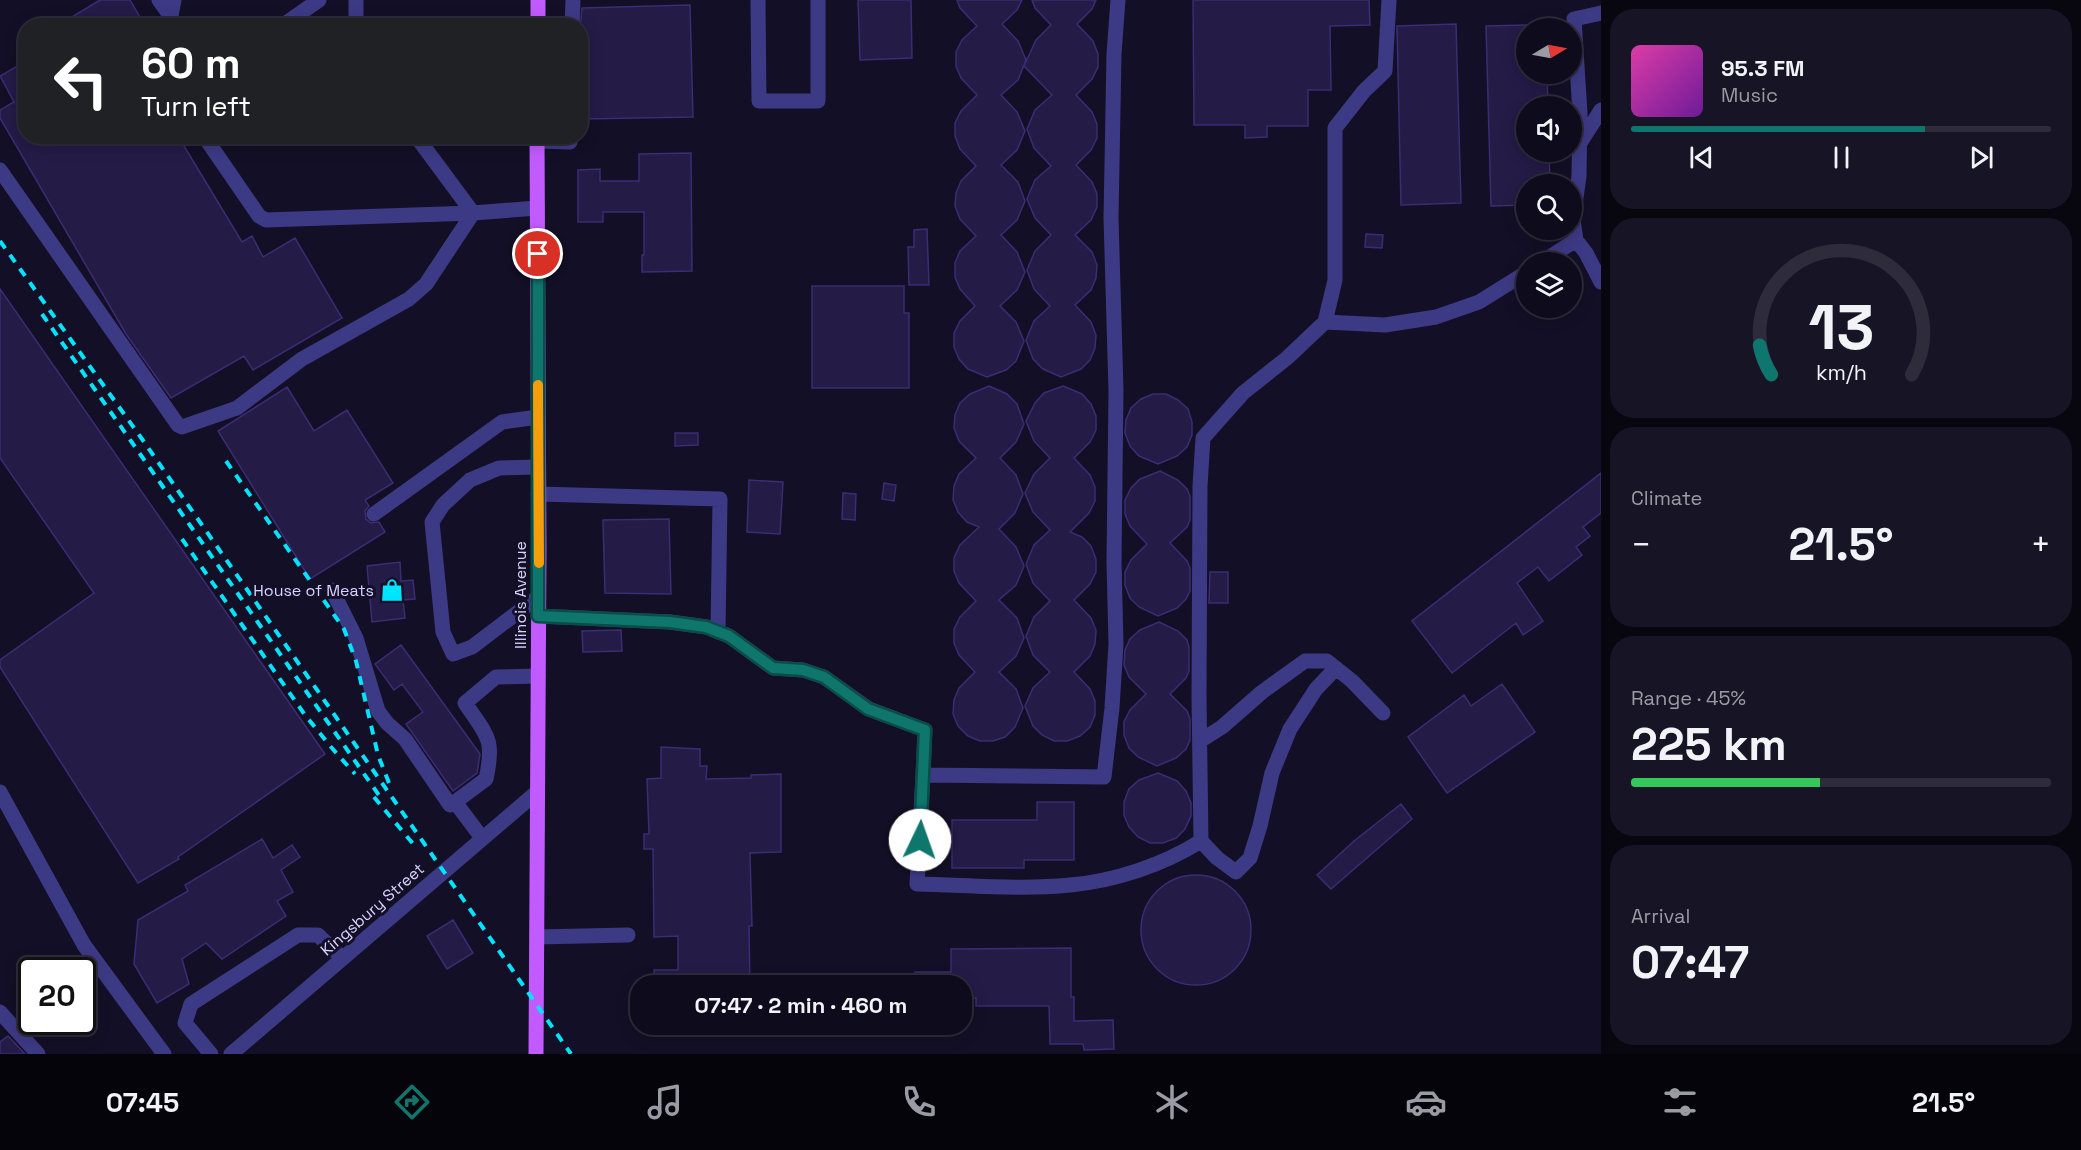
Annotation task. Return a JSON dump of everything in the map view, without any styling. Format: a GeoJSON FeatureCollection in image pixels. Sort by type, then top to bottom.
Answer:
{"type":"FeatureCollection","features":[{"type":"Feature","properties":{"kind":"main road"},"geometry":{"type":"LineString","coordinates":[[538,0],[538,18]]}},
{"type":"Feature","properties":{"kind":"main road","name":"Illinois Avenue"},"geometry":{"type":"LineString","coordinates":[[536,1054],[537,144]]}},
{"type":"Feature","properties":{"kind":"street"},"geometry":{"type":"LineString","coordinates":[[159,0],[168,18]]}},
{"type":"Feature","properties":{"kind":"street"},"geometry":{"type":"LineString","coordinates":[[171,18],[174,0]]}},
{"type":"Feature","properties":{"kind":"street"},"geometry":{"type":"LineString","coordinates":[[293,18],[319,0]]}},
{"type":"Feature","properties":{"kind":"street"},"geometry":{"type":"LineString","coordinates":[[356,0],[357,18]]}},
{"type":"Feature","properties":{"kind":"street"},"geometry":{"type":"LineString","coordinates":[[572,18],[573,0]]}},
{"type":"Feature","properties":{"kind":"street"},"geometry":{"type":"LineString","coordinates":[[758,0],[759,101],[818,101],[818,0]]}},
{"type":"Feature","properties":{"kind":"street"},"geometry":{"type":"LineString","coordinates":[[923,775],[1104,777],[1116,644],[1114,561],[1116,391],[1111,218],[1114,54],[1119,0]]}},
{"type":"Feature","properties":{"kind":"street"},"geometry":{"type":"LineString","coordinates":[[1336,668],[1316,689],[1290,729],[1272,772],[1250,858],[1236,872],[1217,858],[1201,841],[1198,697],[1200,486],[1203,438],[1243,393],[1287,358],[1325,322],[1335,280],[1335,128],[1364,91],[1385,70],[1389,0]]}},
{"type":"Feature","properties":{"kind":"street"},"geometry":{"type":"LineString","coordinates":[[1579,96],[1574,19],[1601,13]]}},
{"type":"Feature","properties":{"kind":"street"},"geometry":{"type":"LineString","coordinates":[[1582,139],[1601,110]]}},
{"type":"Feature","properties":{"kind":"street"},"geometry":{"type":"LineString","coordinates":[[210,144],[259,216],[266,220],[473,213],[537,208]]}},
{"type":"Feature","properties":{"kind":"street"},"geometry":{"type":"LineString","coordinates":[[422,144],[473,213]]}},
{"type":"Feature","properties":{"kind":"street"},"geometry":{"type":"LineString","coordinates":[[0,170],[171,415],[182,427],[237,408],[302,359],[409,299],[426,284],[473,213]]}},
{"type":"Feature","properties":{"kind":"street"},"geometry":{"type":"LineString","coordinates":[[1557,252],[1576,240],[1586,253],[1601,282]]}},
{"type":"Feature","properties":{"kind":"street"},"geometry":{"type":"LineString","coordinates":[[1325,322],[1385,325],[1436,317],[1479,302],[1516,279]]}},
{"type":"Feature","properties":{"kind":"street"},"geometry":{"type":"LineString","coordinates":[[374,514],[502,422],[538,417]]}},
{"type":"Feature","properties":{"kind":"street"},"geometry":{"type":"LineString","coordinates":[[538,467],[499,468],[470,480],[443,505],[432,522],[443,632],[453,654],[472,647],[538,597]]}},
{"type":"Feature","properties":{"kind":"street"},"geometry":{"type":"LineString","coordinates":[[538,494],[720,499],[718,632]]}},
{"type":"Feature","properties":{"kind":"street"},"geometry":{"type":"LineString","coordinates":[[332,590],[356,638],[378,711],[387,723],[405,739],[450,805],[486,780],[491,759],[489,739],[465,704],[496,677],[538,676]]}},
{"type":"Feature","properties":{"kind":"street"},"geometry":{"type":"LineString","coordinates":[[538,616],[696,624],[729,636],[773,668],[803,670],[824,677],[868,709],[925,730],[917,884],[1071,885],[1111,878],[1157,864],[1201,841]]}},
{"type":"Feature","properties":{"kind":"street"},"geometry":{"type":"LineString","coordinates":[[1200,741],[1222,727],[1262,692],[1305,661],[1327,661],[1352,681],[1383,713]]}},
{"type":"Feature","properties":{"kind":"street"},"geometry":{"type":"LineString","coordinates":[[0,792],[84,945],[164,1054]]}},
{"type":"Feature","properties":{"kind":"street","name":"Kingsbury Street"},"geometry":{"type":"LineString","coordinates":[[231,1054],[537,792]]}},
{"type":"Feature","properties":{"kind":"street"},"geometry":{"type":"LineString","coordinates":[[455,802],[482,838]]}},
{"type":"Feature","properties":{"kind":"street"},"geometry":{"type":"LineString","coordinates":[[212,1054],[185,1023],[191,1004],[298,935],[318,935],[342,958]]}},
{"type":"Feature","properties":{"kind":"street"},"geometry":{"type":"LineString","coordinates":[[537,937],[628,935]]}},
{"type":"Feature","properties":{"kind":"street"},"geometry":{"type":"LineString","coordinates":[[0,1012],[38,1054]]}},
{"type":"Feature","properties":{"kind":"building"},"geometry":{"type":"Polygon","coordinates":[[[100,0],[130,0],[140,18],[70,18],[100,0]]]}},
{"type":"Feature","properties":{"kind":"building"},"geometry":{"type":"Polygon","coordinates":[[[858,0],[911,0],[912,58],[860,60],[858,0]]]}},
{"type":"Feature","properties":{"kind":"building"},"geometry":{"type":"Polygon","coordinates":[[[957,0],[1022,0],[1017,10],[1002,24],[1018,41],[1026,60],[1018,80],[1001,95],[1017,112],[1025,131],[1017,150],[1001,165],[1018,182],[1025,201],[1017,220],[1001,235],[1017,252],[1025,272],[1017,290],[1000,306],[1016,322],[1024,341],[1016,361],[1006,370],[987,377],[968,369],[959,359],[954,347],[954,333],[960,321],[975,306],[960,289],[955,277],[955,263],[960,251],[976,236],[960,219],[955,206],[956,193],[961,181],[976,166],[960,149],[955,136],[955,123],[961,111],[977,95],[961,78],[956,66],[956,52],[962,40],[977,26],[960,8],[957,0]]]}},
{"type":"Feature","properties":{"kind":"building"},"geometry":{"type":"Polygon","coordinates":[[[1032,0],[1096,0],[1092,9],[1077,24],[1093,41],[1098,54],[1098,67],[1092,79],[1076,95],[1092,112],[1097,124],[1097,138],[1091,150],[1076,165],[1092,182],[1097,194],[1097,207],[1091,220],[1075,235],[1092,252],[1097,265],[1096,278],[1091,290],[1075,305],[1091,322],[1096,335],[1095,348],[1090,360],[1081,369],[1061,377],[1043,369],[1033,359],[1026,340],[1034,321],[1050,306],[1034,289],[1027,270],[1035,251],[1051,235],[1035,218],[1027,199],[1035,180],[1051,166],[1034,148],[1027,129],[1035,110],[1052,95],[1024,66],[1036,40],[1051,25],[1035,8],[1032,0]]]}},
{"type":"Feature","properties":{"kind":"building"},"geometry":{"type":"Polygon","coordinates":[[[1193,0],[1369,0],[1370,25],[1330,26],[1331,90],[1308,90],[1308,126],[1267,126],[1267,137],[1245,138],[1245,125],[1194,125],[1193,0]]]}},
{"type":"Feature","properties":{"kind":"building"},"geometry":{"type":"Polygon","coordinates":[[[690,5],[693,117],[588,119],[588,18],[581,18],[582,8],[690,5]]]}},
{"type":"Feature","properties":{"kind":"building"},"geometry":{"type":"Polygon","coordinates":[[[1456,24],[1461,203],[1401,205],[1397,26],[1456,24]]]}},
{"type":"Feature","properties":{"kind":"building"},"geometry":{"type":"Polygon","coordinates":[[[1516,25],[1516,84],[1547,84],[1548,96],[1516,96],[1516,162],[1549,162],[1550,174],[1516,174],[1516,205],[1491,206],[1486,26],[1516,25]]]}},
{"type":"Feature","properties":{"kind":"building"},"geometry":{"type":"Polygon","coordinates":[[[18,66],[18,144],[183,144],[242,242],[252,236],[263,257],[295,238],[342,318],[253,370],[244,356],[171,398],[126,334],[0,118],[0,110],[14,102],[0,76],[18,66]]]}},
{"type":"Feature","properties":{"kind":"building"},"geometry":{"type":"Polygon","coordinates":[[[691,153],[692,271],[642,272],[644,212],[603,212],[603,222],[578,222],[578,170],[600,169],[600,181],[639,181],[639,154],[691,153]]]}},
{"type":"Feature","properties":{"kind":"building"},"geometry":{"type":"Polygon","coordinates":[[[927,229],[929,285],[909,285],[908,247],[914,247],[914,230],[927,229]]]}},
{"type":"Feature","properties":{"kind":"building"},"geometry":{"type":"Polygon","coordinates":[[[1366,234],[1383,235],[1382,248],[1365,247],[1366,234]]]}},
{"type":"Feature","properties":{"kind":"building"},"geometry":{"type":"Polygon","coordinates":[[[812,286],[904,286],[904,313],[909,313],[909,388],[812,388],[812,286]]]}},
{"type":"Feature","properties":{"kind":"building"},"geometry":{"type":"Polygon","coordinates":[[[0,289],[325,754],[178,857],[179,859],[138,883],[0,667],[0,660],[94,593],[0,458],[0,289]]]}},
{"type":"Feature","properties":{"kind":"building"},"geometry":{"type":"Polygon","coordinates":[[[989,386],[1007,394],[1017,404],[1024,424],[1016,442],[1000,458],[1016,475],[1023,494],[1015,513],[999,529],[1016,547],[1024,566],[1016,585],[999,600],[1017,618],[1024,638],[1016,656],[999,672],[1016,689],[1023,708],[1015,727],[1005,737],[993,741],[980,741],[968,736],[958,726],[953,714],[954,700],[959,688],[975,672],[959,655],[954,643],[954,629],[960,617],[976,601],[959,583],[954,571],[954,558],[960,545],[979,527],[967,522],[958,512],[953,500],[954,486],[959,474],[976,458],[959,441],[954,428],[955,415],[960,403],[970,394],[989,386]]]}},
{"type":"Feature","properties":{"kind":"building"},"geometry":{"type":"Polygon","coordinates":[[[1063,386],[1082,394],[1091,404],[1096,416],[1096,430],[1090,442],[1074,458],[1090,475],[1095,487],[1095,501],[1089,513],[1070,532],[1082,537],[1091,546],[1096,559],[1096,572],[1090,584],[1074,600],[1091,618],[1096,630],[1095,644],[1090,656],[1074,672],[1090,689],[1095,701],[1095,715],[1090,727],[1080,736],[1067,741],[1054,741],[1042,735],[1033,726],[1025,706],[1033,688],[1050,672],[1033,655],[1026,636],[1034,617],[1050,601],[1033,583],[1026,564],[1034,545],[1050,530],[1033,512],[1025,493],[1034,474],[1050,458],[1034,441],[1026,421],[1035,403],[1044,393],[1063,386]]]}},
{"type":"Feature","properties":{"kind":"building"},"geometry":{"type":"Polygon","coordinates":[[[287,387],[314,431],[347,410],[393,483],[365,500],[369,506],[365,511],[366,519],[371,523],[379,522],[385,532],[310,579],[218,431],[287,387]]]}},
{"type":"Feature","properties":{"kind":"building"},"geometry":{"type":"Polygon","coordinates":[[[1153,394],[1166,394],[1178,400],[1188,409],[1192,422],[1192,435],[1187,447],[1177,456],[1158,464],[1139,456],[1130,446],[1125,433],[1126,420],[1131,408],[1141,399],[1153,394]]]}},
{"type":"Feature","properties":{"kind":"building"},"geometry":{"type":"Polygon","coordinates":[[[675,433],[698,433],[698,445],[675,446],[675,433]]]}},
{"type":"Feature","properties":{"kind":"building"},"geometry":{"type":"Polygon","coordinates":[[[1160,471],[1178,480],[1190,496],[1190,520],[1187,527],[1170,543],[1187,561],[1190,568],[1190,591],[1177,608],[1158,616],[1139,607],[1130,598],[1125,585],[1125,572],[1131,560],[1147,544],[1130,526],[1125,514],[1125,500],[1131,488],[1140,479],[1160,471]]]}},
{"type":"Feature","properties":{"kind":"building"},"geometry":{"type":"Polygon","coordinates":[[[1601,473],[1601,513],[1583,527],[1590,536],[1576,547],[1582,555],[1549,581],[1538,567],[1517,583],[1543,621],[1523,635],[1516,623],[1452,673],[1412,621],[1601,473]]]}},
{"type":"Feature","properties":{"kind":"building"},"geometry":{"type":"Polygon","coordinates":[[[749,480],[783,482],[780,534],[747,532],[749,480]]]}},
{"type":"Feature","properties":{"kind":"building"},"geometry":{"type":"Polygon","coordinates":[[[884,483],[896,485],[894,501],[882,499],[884,483]]]}},
{"type":"Feature","properties":{"kind":"building"},"geometry":{"type":"Polygon","coordinates":[[[843,493],[856,494],[855,520],[842,519],[843,493]]]}},
{"type":"Feature","properties":{"kind":"building"},"geometry":{"type":"Polygon","coordinates":[[[669,519],[671,594],[605,593],[603,520],[669,519]]]}},
{"type":"Feature","properties":{"kind":"building","name":"House of Meats"},"geometry":{"type":"Polygon","coordinates":[[[400,562],[401,581],[413,580],[415,599],[403,600],[405,618],[372,622],[367,566],[400,562]]]}},
{"type":"Feature","properties":{"kind":"building"},"geometry":{"type":"Polygon","coordinates":[[[1210,572],[1228,572],[1228,603],[1209,603],[1210,572]]]}},
{"type":"Feature","properties":{"kind":"building"},"geometry":{"type":"Polygon","coordinates":[[[1159,622],[1178,631],[1187,640],[1189,647],[1189,671],[1186,678],[1170,694],[1187,711],[1190,719],[1190,740],[1186,749],[1176,758],[1157,766],[1138,757],[1129,748],[1124,735],[1124,722],[1130,710],[1146,694],[1129,677],[1124,665],[1125,650],[1130,639],[1140,630],[1159,622]]]}},
{"type":"Feature","properties":{"kind":"building"},"geometry":{"type":"Polygon","coordinates":[[[621,630],[622,651],[583,652],[582,631],[621,630]]]}},
{"type":"Feature","properties":{"kind":"building"},"geometry":{"type":"Polygon","coordinates":[[[401,645],[480,754],[477,773],[453,791],[406,724],[423,712],[402,684],[394,690],[375,664],[401,645]]]}},
{"type":"Feature","properties":{"kind":"building"},"geometry":{"type":"Polygon","coordinates":[[[1502,684],[1535,732],[1447,793],[1408,737],[1464,695],[1471,706],[1502,684]]]}},
{"type":"Feature","properties":{"kind":"building"},"geometry":{"type":"Polygon","coordinates":[[[661,747],[700,749],[700,766],[707,766],[706,779],[751,778],[751,775],[781,774],[781,852],[750,853],[752,926],[749,926],[750,975],[654,975],[654,970],[678,970],[678,936],[654,937],[653,849],[644,849],[644,834],[649,834],[647,779],[661,778],[661,747]]]}},
{"type":"Feature","properties":{"kind":"building"},"geometry":{"type":"Polygon","coordinates":[[[1158,773],[1177,781],[1186,791],[1191,803],[1191,816],[1185,829],[1176,838],[1163,843],[1150,843],[1138,837],[1129,827],[1124,815],[1124,802],[1129,789],[1139,780],[1158,773]]]}},
{"type":"Feature","properties":{"kind":"building"},"geometry":{"type":"Polygon","coordinates":[[[1037,802],[1074,802],[1074,860],[1024,860],[1024,868],[952,868],[952,820],[1037,820],[1037,802]]]}},
{"type":"Feature","properties":{"kind":"building"},"geometry":{"type":"Polygon","coordinates":[[[1401,804],[1412,819],[1331,889],[1317,875],[1354,841],[1401,804]]]}},
{"type":"Feature","properties":{"kind":"building"},"geometry":{"type":"Polygon","coordinates":[[[262,839],[273,858],[292,845],[300,857],[281,870],[293,892],[277,901],[286,916],[222,959],[206,943],[182,959],[189,984],[157,1003],[134,964],[138,920],[188,891],[185,885],[262,839]]]}},
{"type":"Feature","properties":{"kind":"building"},"geometry":{"type":"Polygon","coordinates":[[[1196,875],[1217,879],[1235,891],[1247,909],[1251,930],[1247,951],[1235,969],[1217,981],[1196,985],[1175,981],[1157,969],[1145,951],[1141,930],[1145,909],[1157,891],[1175,879],[1196,875]]]}},
{"type":"Feature","properties":{"kind":"building"},"geometry":{"type":"Polygon","coordinates":[[[453,920],[473,953],[447,969],[427,936],[453,920]]]}},
{"type":"Feature","properties":{"kind":"building"},"geometry":{"type":"Polygon","coordinates":[[[1071,948],[1071,997],[1074,997],[1074,1021],[1113,1020],[1114,1049],[1084,1050],[1083,1044],[1050,1044],[1049,1006],[976,1006],[976,998],[972,998],[972,975],[915,975],[915,972],[951,972],[951,949],[1071,948]]]}},
{"type":"Feature","properties":{"kind":"building"},"geometry":{"type":"Polygon","coordinates":[[[8,1036],[25,1054],[0,1054],[0,1042],[8,1036]]]}},
{"type":"Feature","properties":{"kind":"railway"},"geometry":{"type":"LineString","coordinates":[[0,241],[142,439],[571,1054]]}},
{"type":"Feature","properties":{"kind":"railway"},"geometry":{"type":"LineString","coordinates":[[42,314],[383,801]]}},
{"type":"Feature","properties":{"kind":"railway"},"geometry":{"type":"LineString","coordinates":[[226,461],[344,629],[356,661],[378,755],[391,788]]}},
{"type":"Feature","properties":{"kind":"railway"},"geometry":{"type":"LineString","coordinates":[[182,539],[305,715],[355,774]]}},
{"type":"Feature","properties":{"kind":"railway"},"geometry":{"type":"LineString","coordinates":[[374,797],[414,845]]}},
{"type":"Feature","properties":{"kind":"slow traffic"},"geometry":{"type":"LineString","coordinates":[[538,385],[539,563]]}},
{"type":"Feature","properties":{"kind":"place","name":"House of Meats"},"geometry":{"type":"Point","coordinates":[392,590]}},
{"type":"Feature","properties":{"kind":"route"},"geometry":{"type":"LineString","coordinates":[[538,254],[538,616],[696,624],[729,636],[773,668],[803,670],[824,677],[868,709],[925,730],[920,840]]}}]}
